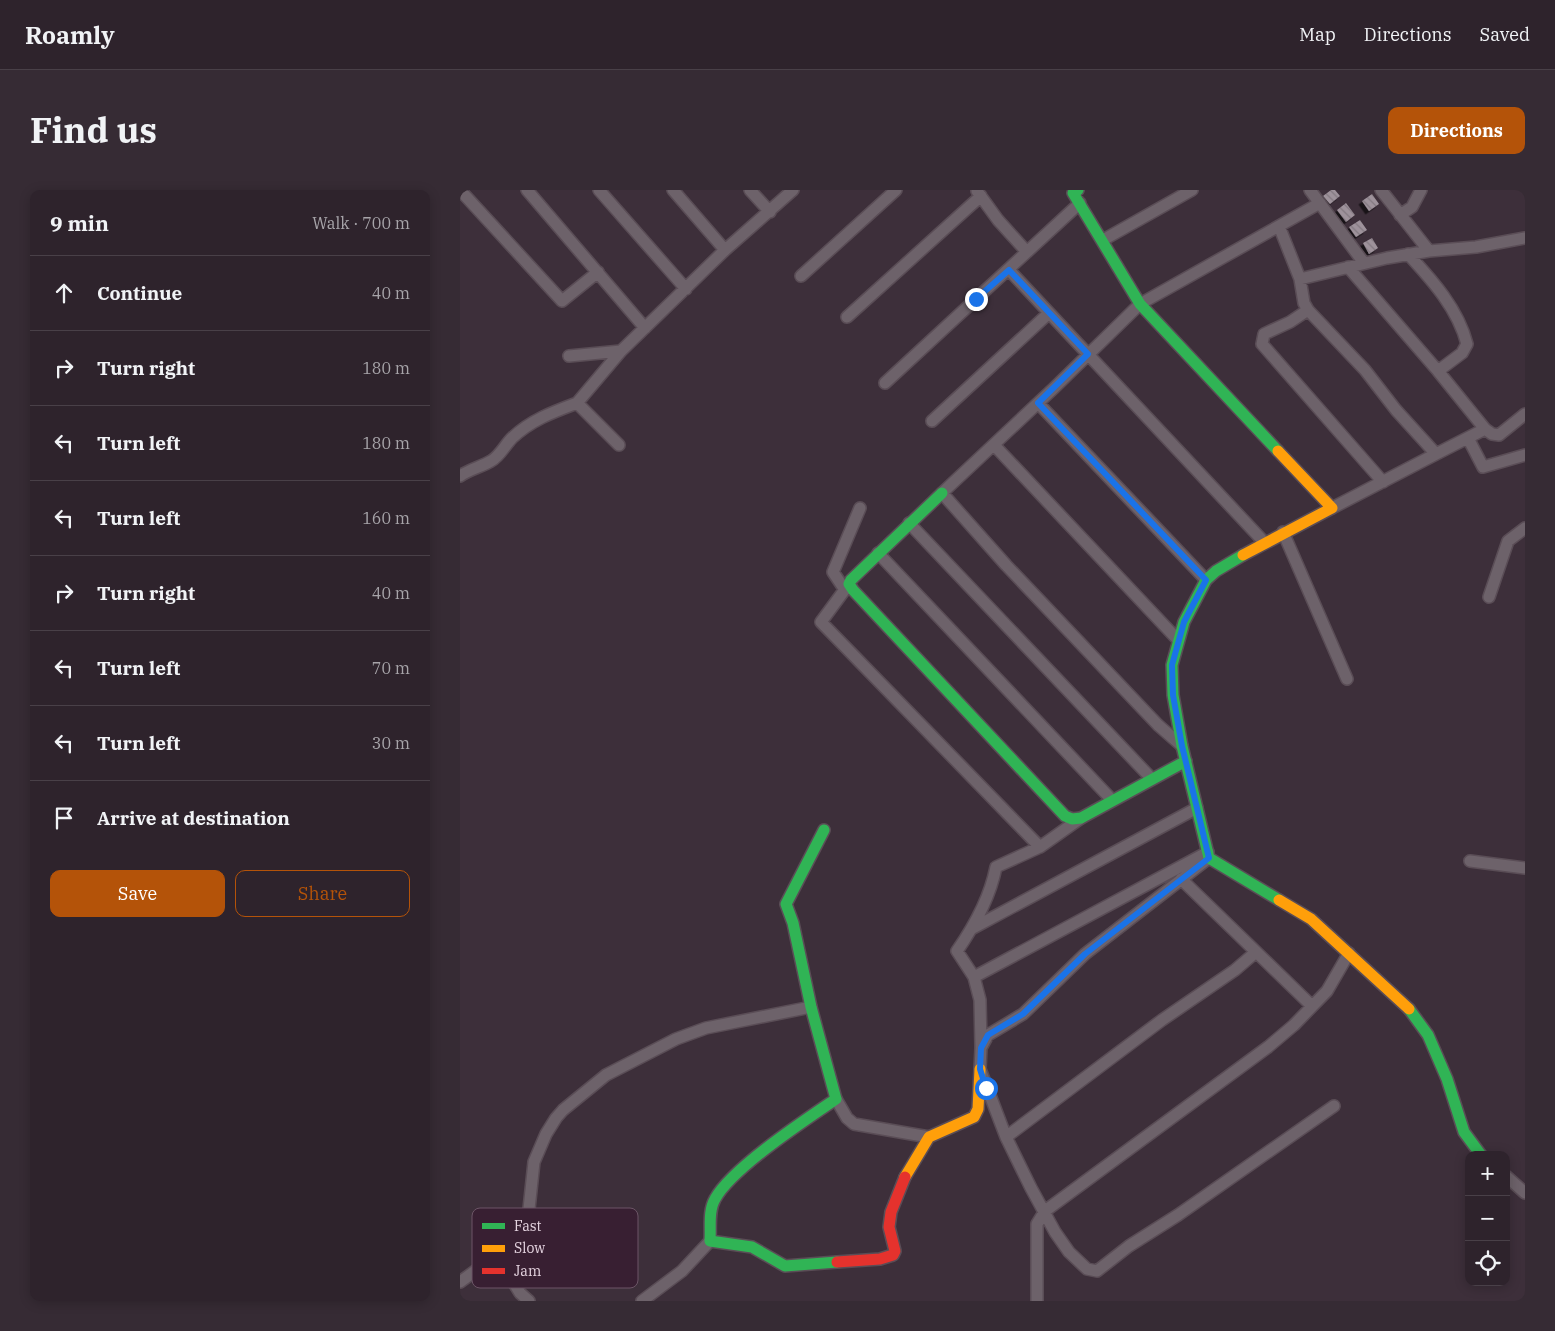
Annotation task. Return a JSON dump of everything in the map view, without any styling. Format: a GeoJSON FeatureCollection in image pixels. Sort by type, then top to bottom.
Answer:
{"type":"FeatureCollection","features":[{"type":"Feature","properties":{"kind":"street"},"geometry":{"type":"LineString","coordinates":[[460,190],[562,301],[598,272]]}},
{"type":"Feature","properties":{"kind":"street"},"geometry":{"type":"LineString","coordinates":[[527,190],[645,328]]}},
{"type":"Feature","properties":{"kind":"street"},"geometry":{"type":"LineString","coordinates":[[599,190],[686,289]]}},
{"type":"Feature","properties":{"kind":"street"},"geometry":{"type":"LineString","coordinates":[[674,190],[726,250]]}},
{"type":"Feature","properties":{"kind":"street"},"geometry":{"type":"LineString","coordinates":[[750,190],[770,212]]}},
{"type":"Feature","properties":{"kind":"street"},"geometry":{"type":"LineString","coordinates":[[460,476],[470,469],[491,461],[511,439],[532,423],[555,410],[577,403],[621,351],[726,250],[793,190]]}},
{"type":"Feature","properties":{"kind":"street"},"geometry":{"type":"LineString","coordinates":[[801,276],[896,190]]}},
{"type":"Feature","properties":{"kind":"street"},"geometry":{"type":"LineString","coordinates":[[1103,240],[1192,190]]}},
{"type":"Feature","properties":{"kind":"street"},"geometry":{"type":"LineString","coordinates":[[1310,190],[1364,263]]}},
{"type":"Feature","properties":{"kind":"street"},"geometry":{"type":"LineString","coordinates":[[1382,190],[1429,251]]}},
{"type":"Feature","properties":{"kind":"street"},"geometry":{"type":"LineString","coordinates":[[1400,215],[1412,207],[1421,190]]}},
{"type":"Feature","properties":{"kind":"street"},"geometry":{"type":"LineString","coordinates":[[847,317],[979,193],[1015,241],[1027,252]]}},
{"type":"Feature","properties":{"kind":"street"},"geometry":{"type":"LineString","coordinates":[[885,383],[1009,270],[1027,252],[1076,194],[1140,304],[1332,508]]}},
{"type":"Feature","properties":{"kind":"street"},"geometry":{"type":"LineString","coordinates":[[1040,847],[822,622],[847,587],[878,553],[994,445],[1140,304],[1320,203]]}},
{"type":"Feature","properties":{"kind":"street"},"geometry":{"type":"LineString","coordinates":[[1279,226],[1300,279],[1304,303],[1308,310],[1365,370],[1396,410],[1436,454]]}},
{"type":"Feature","properties":{"kind":"street"},"geometry":{"type":"LineString","coordinates":[[1300,279],[1408,254],[1525,238]]}},
{"type":"Feature","properties":{"kind":"street"},"geometry":{"type":"LineString","coordinates":[[1408,254],[1448,302],[1463,329],[1467,344],[1462,353],[1438,371]]}},
{"type":"Feature","properties":{"kind":"street"},"geometry":{"type":"LineString","coordinates":[[1348,267],[1438,371],[1485,429],[1492,434],[1498,435],[1525,414]]}},
{"type":"Feature","properties":{"kind":"street"},"geometry":{"type":"LineString","coordinates":[[1009,270],[1264,542]]}},
{"type":"Feature","properties":{"kind":"street"},"geometry":{"type":"LineString","coordinates":[[1308,310],[1290,322],[1264,334],[1262,344],[1384,482]]}},
{"type":"Feature","properties":{"kind":"street"},"geometry":{"type":"LineString","coordinates":[[932,421],[1049,313]]}},
{"type":"Feature","properties":{"kind":"street"},"geometry":{"type":"LineString","coordinates":[[569,356],[621,351]]}},
{"type":"Feature","properties":{"kind":"street"},"geometry":{"type":"LineString","coordinates":[[577,403],[619,445]]}},
{"type":"Feature","properties":{"kind":"street"},"geometry":{"type":"LineString","coordinates":[[1038,403],[1206,580]]}},
{"type":"Feature","properties":{"kind":"street"},"geometry":{"type":"LineString","coordinates":[[1478,1151],[1464,1132],[1447,1079],[1428,1035],[1404,1002],[1312,919],[1208,855],[1182,746],[1173,695],[1172,665],[1184,622],[1206,580],[1216,571],[1264,542],[1485,429]]}},
{"type":"Feature","properties":{"kind":"street"},"geometry":{"type":"LineString","coordinates":[[1468,438],[1483,467],[1525,455]]}},
{"type":"Feature","properties":{"kind":"street"},"geometry":{"type":"LineString","coordinates":[[994,445],[1178,640]]}},
{"type":"Feature","properties":{"kind":"street"},"geometry":{"type":"LineString","coordinates":[[942,493],[1006,565],[1158,725],[1182,746]]}},
{"type":"Feature","properties":{"kind":"street"},"geometry":{"type":"LineString","coordinates":[[860,508],[833,572],[1065,816],[1072,819],[1081,818]]}},
{"type":"Feature","properties":{"kind":"street"},"geometry":{"type":"LineString","coordinates":[[909,523],[1151,778]]}},
{"type":"Feature","properties":{"kind":"street"},"geometry":{"type":"LineString","coordinates":[[1489,597],[1508,541],[1525,528]]}},
{"type":"Feature","properties":{"kind":"street"},"geometry":{"type":"LineString","coordinates":[[1283,532],[1347,680]]}},
{"type":"Feature","properties":{"kind":"street"},"geometry":{"type":"LineString","coordinates":[[878,553],[1112,800]]}},
{"type":"Feature","properties":{"kind":"street"},"geometry":{"type":"LineString","coordinates":[[710,1241],[752,1246],[767,1254],[778,1264],[785,1266],[880,1259],[891,1256],[895,1252],[888,1227],[891,1212],[906,1175],[929,1138],[974,1117],[978,1109],[981,1048],[980,1000],[974,977],[958,951],[973,928],[992,886],[996,867],[1040,847],[1081,818],[1151,778],[1186,761]]}},
{"type":"Feature","properties":{"kind":"street"},"geometry":{"type":"LineString","coordinates":[[973,928],[1197,808]]}},
{"type":"Feature","properties":{"kind":"street"},"geometry":{"type":"LineString","coordinates":[[824,830],[786,904],[793,923],[836,1099],[847,1118],[854,1124],[929,1138]]}},
{"type":"Feature","properties":{"kind":"street"},"geometry":{"type":"LineString","coordinates":[[981,1048],[988,1035],[1023,1014],[1085,954],[1181,879],[1208,855]]}},
{"type":"Feature","properties":{"kind":"street"},"geometry":{"type":"LineString","coordinates":[[974,977],[1208,855]]}},
{"type":"Feature","properties":{"kind":"street"},"geometry":{"type":"LineString","coordinates":[[1470,861],[1525,868]]}},
{"type":"Feature","properties":{"kind":"street"},"geometry":{"type":"LineString","coordinates":[[1181,879],[1312,1006]]}},
{"type":"Feature","properties":{"kind":"street"},"geometry":{"type":"LineString","coordinates":[[1006,1137],[1162,1020],[1235,970],[1256,952]]}},
{"type":"Feature","properties":{"kind":"street"},"geometry":{"type":"LineString","coordinates":[[1037,1301],[1036,1224],[1045,1211],[1140,1138],[1268,1047],[1327,991],[1349,953]]}},
{"type":"Feature","properties":{"kind":"street"},"geometry":{"type":"LineString","coordinates":[[529,1208],[534,1162],[556,1118],[606,1074],[676,1040],[706,1028],[812,1007]]}},
{"type":"Feature","properties":{"kind":"street"},"geometry":{"type":"LineString","coordinates":[[980,1069],[1006,1137],[1055,1232],[1069,1252],[1086,1270],[1097,1271],[1129,1246],[1178,1215],[1334,1106]]}},
{"type":"Feature","properties":{"kind":"street"},"geometry":{"type":"LineString","coordinates":[[642,1301],[682,1271],[710,1241],[713,1203],[723,1189],[752,1162],[836,1099]]}},
{"type":"Feature","properties":{"kind":"street"},"geometry":{"type":"LineString","coordinates":[[1510,1180],[1525,1193]]}},
{"type":"Feature","properties":{"kind":"street"},"geometry":{"type":"LineString","coordinates":[[460,1282],[472,1273]]}},
{"type":"Feature","properties":{"kind":"street"},"geometry":{"type":"LineString","coordinates":[[517,1288],[528,1301]]}},
{"type":"Feature","properties":{"kind":"building"},"geometry":{"type":"Polygon","coordinates":[[[1331,190],[1335,190],[1340,196],[1330,204],[1323,196],[1331,190]]]}},
{"type":"Feature","properties":{"kind":"building"},"geometry":{"type":"Polygon","coordinates":[[[1372,194],[1379,204],[1369,211],[1362,201],[1372,194]]]}},
{"type":"Feature","properties":{"kind":"building"},"geometry":{"type":"Polygon","coordinates":[[[1346,203],[1355,215],[1346,222],[1337,210],[1346,203]]]}},
{"type":"Feature","properties":{"kind":"building"},"geometry":{"type":"Polygon","coordinates":[[[1360,220],[1367,230],[1356,237],[1349,227],[1360,220]]]}},
{"type":"Feature","properties":{"kind":"building"},"geometry":{"type":"Polygon","coordinates":[[[1372,238],[1378,248],[1369,254],[1363,243],[1372,238]]]}},
{"type":"Feature","properties":{"kind":"traffic: fast"},"geometry":{"type":"LineString","coordinates":[[1078,190],[1073,193],[1140,304],[1278,451]]}},
{"type":"Feature","properties":{"kind":"traffic: fast"},"geometry":{"type":"LineString","coordinates":[[942,493],[851,580],[849,584],[853,590],[1065,816],[1072,819],[1081,818],[1186,761]]}},
{"type":"Feature","properties":{"kind":"traffic: fast"},"geometry":{"type":"LineString","coordinates":[[1243,555],[1216,571],[1206,580],[1184,622],[1172,665],[1173,695],[1182,746],[1209,858],[1279,900]]}},
{"type":"Feature","properties":{"kind":"traffic: fast"},"geometry":{"type":"LineString","coordinates":[[824,830],[786,904],[793,923],[811,1007],[836,1099],[770,1145],[737,1173],[724,1187],[715,1199],[711,1209],[710,1241],[752,1247],[785,1266],[837,1262]]}},
{"type":"Feature","properties":{"kind":"traffic: fast"},"geometry":{"type":"LineString","coordinates":[[1409,1009],[1428,1035],[1447,1079],[1464,1132],[1478,1151]]}},
{"type":"Feature","properties":{"kind":"traffic: slow"},"geometry":{"type":"LineString","coordinates":[[1243,555],[1332,508],[1278,451]]}},
{"type":"Feature","properties":{"kind":"traffic: slow"},"geometry":{"type":"LineString","coordinates":[[1279,900],[1311,919],[1409,1009]]}},
{"type":"Feature","properties":{"kind":"traffic: slow"},"geometry":{"type":"LineString","coordinates":[[905,1177],[929,1137],[974,1117],[978,1109],[980,1069]]}},
{"type":"Feature","properties":{"kind":"traffic: jam"},"geometry":{"type":"LineString","coordinates":[[837,1262],[880,1259],[893,1255],[895,1251],[889,1227],[891,1212],[905,1177]]}},
{"type":"Feature","properties":{"kind":"route"},"geometry":{"type":"LineString","coordinates":[[976,299],[1009,270],[1088,354],[1038,403],[1206,580],[1184,622],[1172,665],[1173,695],[1182,746],[1209,858],[1165,894],[1085,954],[1023,1014],[999,1026],[988,1035],[981,1048],[980,1069],[986,1088]]}}]}
